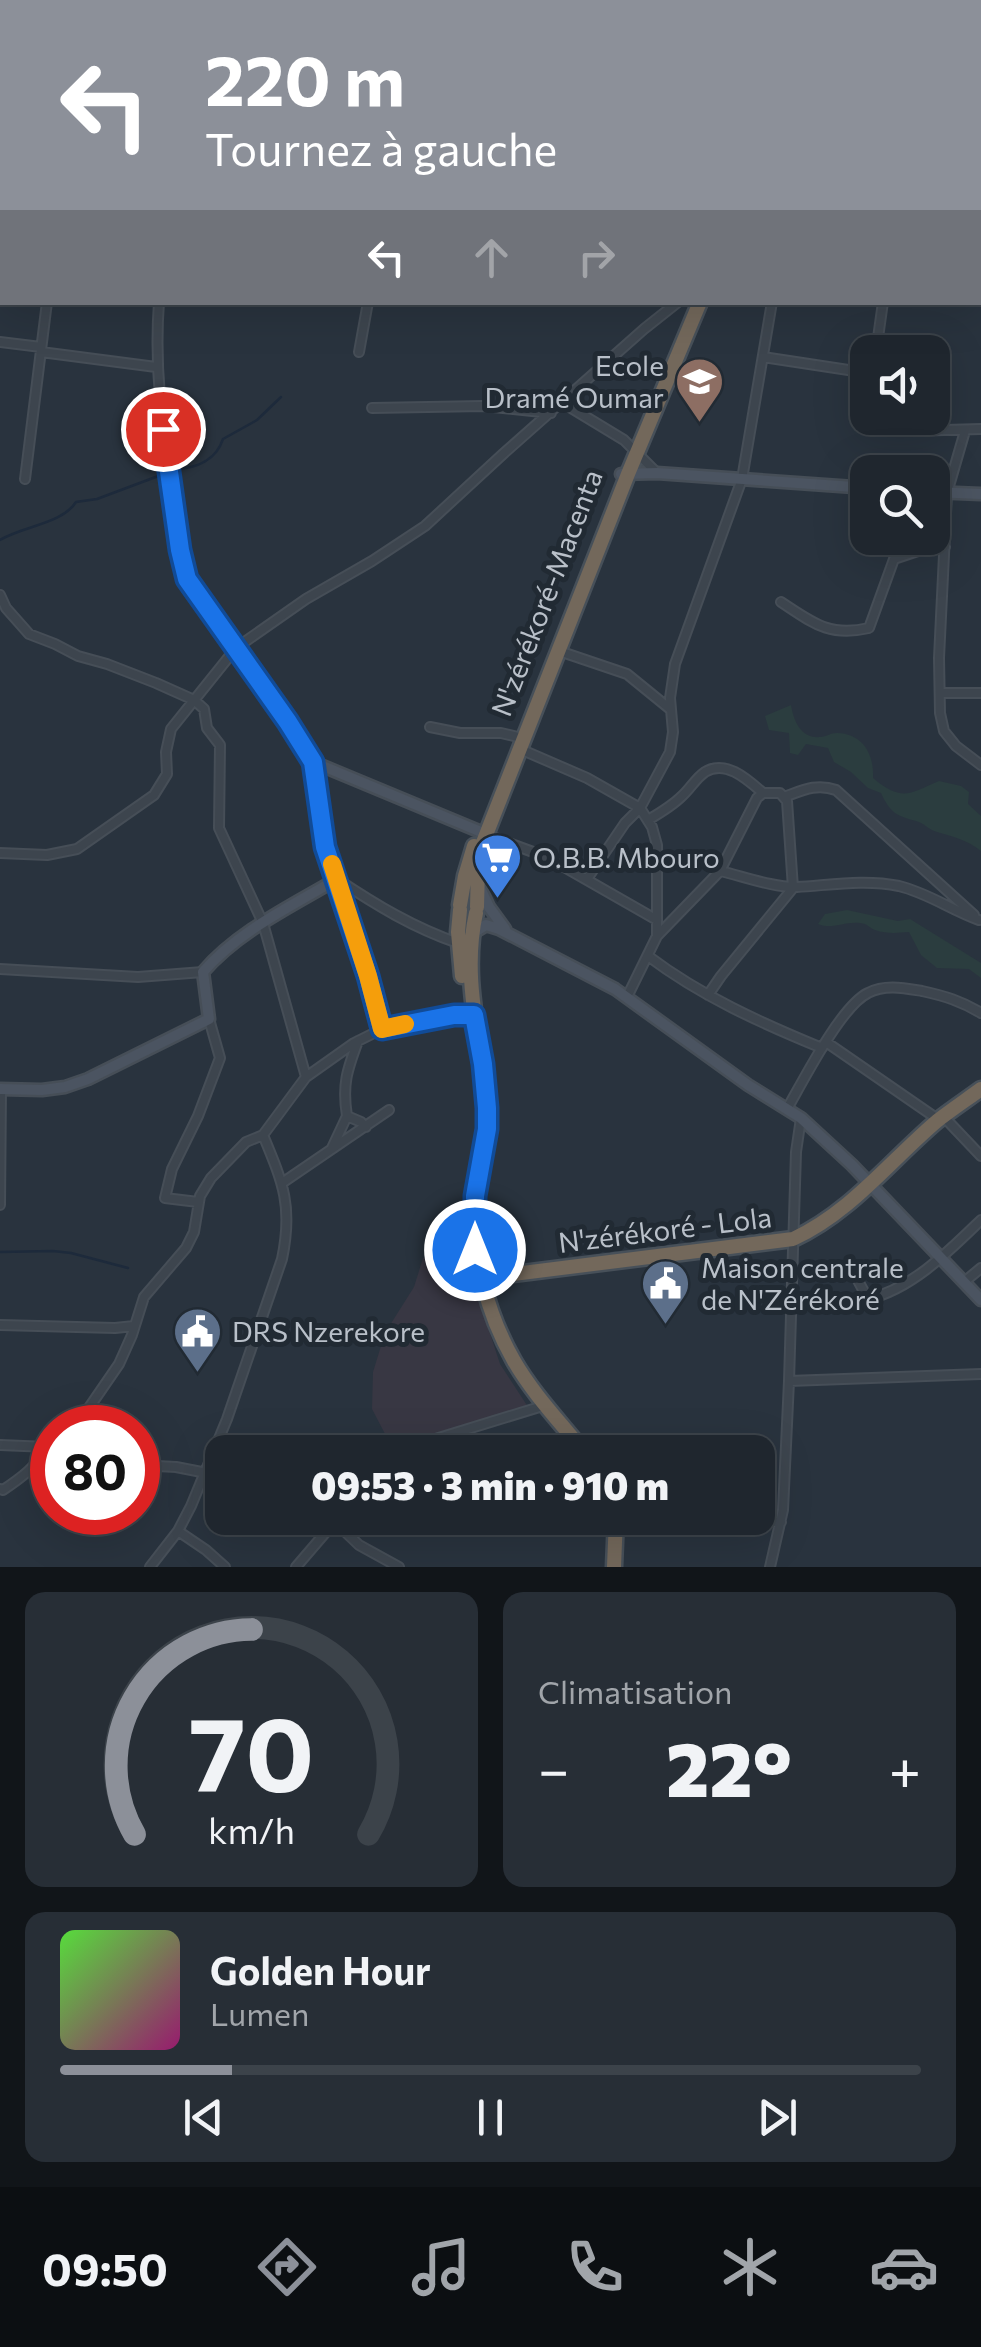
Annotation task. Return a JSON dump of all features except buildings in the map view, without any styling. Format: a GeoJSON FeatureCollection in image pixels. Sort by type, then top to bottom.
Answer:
{"type":"FeatureCollection","features":[{"type":"Feature","properties":{"kind":"highway"},"geometry":{"type":"LineString","coordinates":[[571,1435],[514,1362],[489,1307],[475,1250],[475,1196],[487,1108],[483,1064],[466,992],[460,908],[466,876],[482,833],[690,305]]}},
{"type":"Feature","properties":{"kind":"highway"},"geometry":{"type":"LineString","coordinates":[[464,941],[477,910],[482,833]]}},
{"type":"Feature","properties":{"kind":"highway"},"geometry":{"type":"LineString","coordinates":[[460,908],[469,900],[477,910]]}},
{"type":"Feature","properties":{"kind":"highway","name":"N'zérékoré - Lola"},"geometry":{"type":"LineString","coordinates":[[482,1278],[793,1239],[822,1224],[941,1118],[981,1089]]}},
{"type":"Feature","properties":{"kind":"highway"},"geometry":{"type":"LineString","coordinates":[[614,1567],[615,1535]]}},
{"type":"Feature","properties":{"kind":"street"},"geometry":{"type":"LineString","coordinates":[[25,478],[47,305]]}},
{"type":"Feature","properties":{"kind":"street"},"geometry":{"type":"LineString","coordinates":[[158,305],[156,367],[187,579],[313,762],[325,847],[382,1029]]}},
{"type":"Feature","properties":{"kind":"street"},"geometry":{"type":"LineString","coordinates":[[359,352],[367,305]]}},
{"type":"Feature","properties":{"kind":"street"},"geometry":{"type":"LineString","coordinates":[[0,853],[47,855],[77,848],[154,794],[167,774],[171,728],[236,648],[306,599],[425,526],[644,330],[688,305]]}},
{"type":"Feature","properties":{"kind":"street"},"geometry":{"type":"LineString","coordinates":[[587,879],[625,823],[640,808],[670,752],[675,664],[742,478],[772,305]]}},
{"type":"Feature","properties":{"kind":"street"},"geometry":{"type":"LineString","coordinates":[[878,335],[883,305]]}},
{"type":"Feature","properties":{"kind":"street"},"geometry":{"type":"LineString","coordinates":[[0,342],[156,367]]}},
{"type":"Feature","properties":{"kind":"street"},"geometry":{"type":"LineString","coordinates":[[763,357],[850,370]]}},
{"type":"Feature","properties":{"kind":"street"},"geometry":{"type":"LineString","coordinates":[[562,403],[616,433],[658,473]]}},
{"type":"Feature","properties":{"kind":"street"},"geometry":{"type":"LineString","coordinates":[[372,408],[483,406],[551,412]]}},
{"type":"Feature","properties":{"kind":"street"},"geometry":{"type":"LineString","coordinates":[[950,431],[981,429]]}},
{"type":"Feature","properties":{"kind":"street"},"geometry":{"type":"LineString","coordinates":[[950,483],[965,431]]}},
{"type":"Feature","properties":{"kind":"street"},"geometry":{"type":"LineString","coordinates":[[624,474],[850,487]]}},
{"type":"Feature","properties":{"kind":"street"},"geometry":{"type":"LineString","coordinates":[[950,493],[981,494]]}},
{"type":"Feature","properties":{"kind":"street"},"geometry":{"type":"LineString","coordinates":[[781,602],[821,626],[842,632],[869,628],[894,559],[906,555]]}},
{"type":"Feature","properties":{"kind":"street"},"geometry":{"type":"LineString","coordinates":[[945,555],[940,712],[944,731],[981,765]]}},
{"type":"Feature","properties":{"kind":"street"},"geometry":{"type":"LineString","coordinates":[[0,595],[29,634],[194,700],[204,709],[207,728],[220,745],[219,828],[263,923],[306,1077]]}},
{"type":"Feature","properties":{"kind":"street"},"geometry":{"type":"LineString","coordinates":[[556,650],[627,674],[670,709]]}},
{"type":"Feature","properties":{"kind":"street"},"geometry":{"type":"LineString","coordinates":[[940,694],[981,693]]}},
{"type":"Feature","properties":{"kind":"street"},"geometry":{"type":"LineString","coordinates":[[430,727],[460,733],[501,734],[640,808],[657,845],[657,936]]}},
{"type":"Feature","properties":{"kind":"street"},"geometry":{"type":"LineString","coordinates":[[313,762],[533,852],[657,920]]}},
{"type":"Feature","properties":{"kind":"street"},"geometry":{"type":"LineString","coordinates":[[648,820],[714,768],[732,770],[763,793],[780,793],[787,801],[793,888],[708,995]]}},
{"type":"Feature","properties":{"kind":"street"},"geometry":{"type":"LineString","coordinates":[[784,796],[820,786],[842,794],[980,921]]}},
{"type":"Feature","properties":{"kind":"street"},"geometry":{"type":"LineString","coordinates":[[628,997],[657,936],[720,870],[763,793]]}},
{"type":"Feature","properties":{"kind":"street"},"geometry":{"type":"LineString","coordinates":[[720,870],[793,888],[839,882],[897,886],[929,896],[980,921]]}},
{"type":"Feature","properties":{"kind":"street"},"geometry":{"type":"LineString","coordinates":[[0,969],[138,977],[203,972],[217,956],[263,923],[337,879]]}},
{"type":"Feature","properties":{"kind":"street"},"geometry":{"type":"LineString","coordinates":[[337,879],[407,922],[464,941],[486,925],[509,933],[628,997],[800,1118],[852,1165],[981,1300]]}},
{"type":"Feature","properties":{"kind":"street"},"geometry":{"type":"LineString","coordinates":[[478,882],[489,907],[509,933]]}},
{"type":"Feature","properties":{"kind":"street"},"geometry":{"type":"LineString","coordinates":[[648,956],[708,995],[824,1045],[941,1118],[981,1156]]}},
{"type":"Feature","properties":{"kind":"street"},"geometry":{"type":"LineString","coordinates":[[198,1202],[165,1198],[172,1169],[220,1058],[209,1019],[203,972]]}},
{"type":"Feature","properties":{"kind":"street"},"geometry":{"type":"LineString","coordinates":[[787,1108],[824,1045],[856,1001],[869,992],[906,988],[953,998],[981,1013]]}},
{"type":"Feature","properties":{"kind":"street"},"geometry":{"type":"LineString","coordinates":[[91,1405],[119,1364],[144,1297],[186,1248],[194,1232],[198,1202],[210,1178],[246,1142],[263,1135],[306,1077],[382,1029],[454,1015],[474,1015]]}},
{"type":"Feature","properties":{"kind":"street"},"geometry":{"type":"LineString","coordinates":[[0,1205],[0,1089],[42,1090],[76,1083],[209,1019]]}},
{"type":"Feature","properties":{"kind":"street"},"geometry":{"type":"LineString","coordinates":[[330,1151],[347,1116],[346,1074],[358,1041]]}},
{"type":"Feature","properties":{"kind":"street"},"geometry":{"type":"LineString","coordinates":[[282,1183],[389,1110]]}},
{"type":"Feature","properties":{"kind":"street"},"geometry":{"type":"LineString","coordinates":[[347,1116],[366,1127]]}},
{"type":"Feature","properties":{"kind":"street"},"geometry":{"type":"LineString","coordinates":[[770,1567],[781,1522],[800,1118]]}},
{"type":"Feature","properties":{"kind":"street"},"geometry":{"type":"LineString","coordinates":[[150,1567],[178,1531],[204,1472],[282,1259],[288,1214],[282,1183],[263,1135]]}},
{"type":"Feature","properties":{"kind":"street"},"geometry":{"type":"LineString","coordinates":[[846,1269],[855,1276],[868,1299],[904,1284],[981,1220]]}},
{"type":"Feature","properties":{"kind":"street"},"geometry":{"type":"LineString","coordinates":[[964,1282],[981,1268]]}},
{"type":"Feature","properties":{"kind":"street"},"geometry":{"type":"LineString","coordinates":[[0,1325],[134,1326]]}},
{"type":"Feature","properties":{"kind":"street"},"geometry":{"type":"LineString","coordinates":[[790,1381],[981,1374]]}},
{"type":"Feature","properties":{"kind":"street"},"geometry":{"type":"LineString","coordinates":[[448,1435],[546,1404]]}},
{"type":"Feature","properties":{"kind":"street"},"geometry":{"type":"LineString","coordinates":[[0,1445],[30,1446]]}},
{"type":"Feature","properties":{"kind":"street"},"geometry":{"type":"LineString","coordinates":[[160,1466],[204,1472]]}},
{"type":"Feature","properties":{"kind":"street"},"geometry":{"type":"LineString","coordinates":[[0,1489],[30,1470]]}},
{"type":"Feature","properties":{"kind":"street"},"geometry":{"type":"LineString","coordinates":[[775,1522],[781,1522]]}},
{"type":"Feature","properties":{"kind":"street"},"geometry":{"type":"LineString","coordinates":[[178,1531],[225,1567]]}},
{"type":"Feature","properties":{"kind":"street"},"geometry":{"type":"LineString","coordinates":[[296,1567],[326,1535]]}},
{"type":"Feature","properties":{"kind":"street"},"geometry":{"type":"LineString","coordinates":[[351,1535],[359,1545],[400,1567]]}},
{"type":"Feature","properties":{"kind":"shaded area"},"geometry":{"type":"Polygon","coordinates":[[[791,705],[797,723],[808,735],[846,734],[861,742],[872,761],[873,778],[891,790],[913,792],[939,781],[969,792],[968,804],[981,816],[981,851],[895,813],[881,793],[834,762],[828,748],[806,744],[798,755],[790,753],[789,733],[769,730],[765,716],[791,705]]]}},
{"type":"Feature","properties":{"kind":"shaded area"},"geometry":{"type":"Polygon","coordinates":[[[847,910],[898,921],[910,919],[981,963],[981,978],[969,969],[937,968],[921,955],[909,932],[884,932],[860,923],[818,924],[825,914],[847,910]]]}},
{"type":"Feature","properties":{"kind":"shaded area"},"geometry":{"type":"Polygon","coordinates":[[[470,1253],[500,1364],[530,1410],[447,1435],[386,1435],[372,1409],[373,1372],[385,1333],[414,1287],[423,1258],[470,1253]]]}},
{"type":"Feature","properties":{"kind":"waterway"},"geometry":{"type":"LineString","coordinates":[[0,540],[52,520],[76,502],[97,499],[205,461],[223,439],[257,420],[281,397]]}},
{"type":"Feature","properties":{"kind":"waterway"},"geometry":{"type":"LineString","coordinates":[[0,1252],[71,1253],[128,1268]]}},
{"type":"Feature","properties":{"kind":"slow traffic"},"geometry":{"type":"LineString","coordinates":[[332,864],[382,1029],[405,1024]]}},
{"type":"Feature","properties":{"kind":"place","name":"Ecole Dramé Oumar"},"geometry":{"type":"Point","coordinates":[699,424]}},
{"type":"Feature","properties":{"kind":"place","name":"O.B.B. Mbouro"},"geometry":{"type":"Point","coordinates":[498,900]}},
{"type":"Feature","properties":{"kind":"place","name":"Maison centrale de N'Zérékoré"},"geometry":{"type":"Point","coordinates":[666,1326]}},
{"type":"Feature","properties":{"kind":"place","name":"DRS Nzerekore"},"geometry":{"type":"Point","coordinates":[197,1374]}},
{"type":"Feature","properties":{"kind":"route"},"geometry":{"type":"LineString","coordinates":[[163,429],[187,579],[313,762],[325,847],[382,1029],[454,1015],[474,1015],[487,1108],[475,1196],[475,1250]]}}]}
